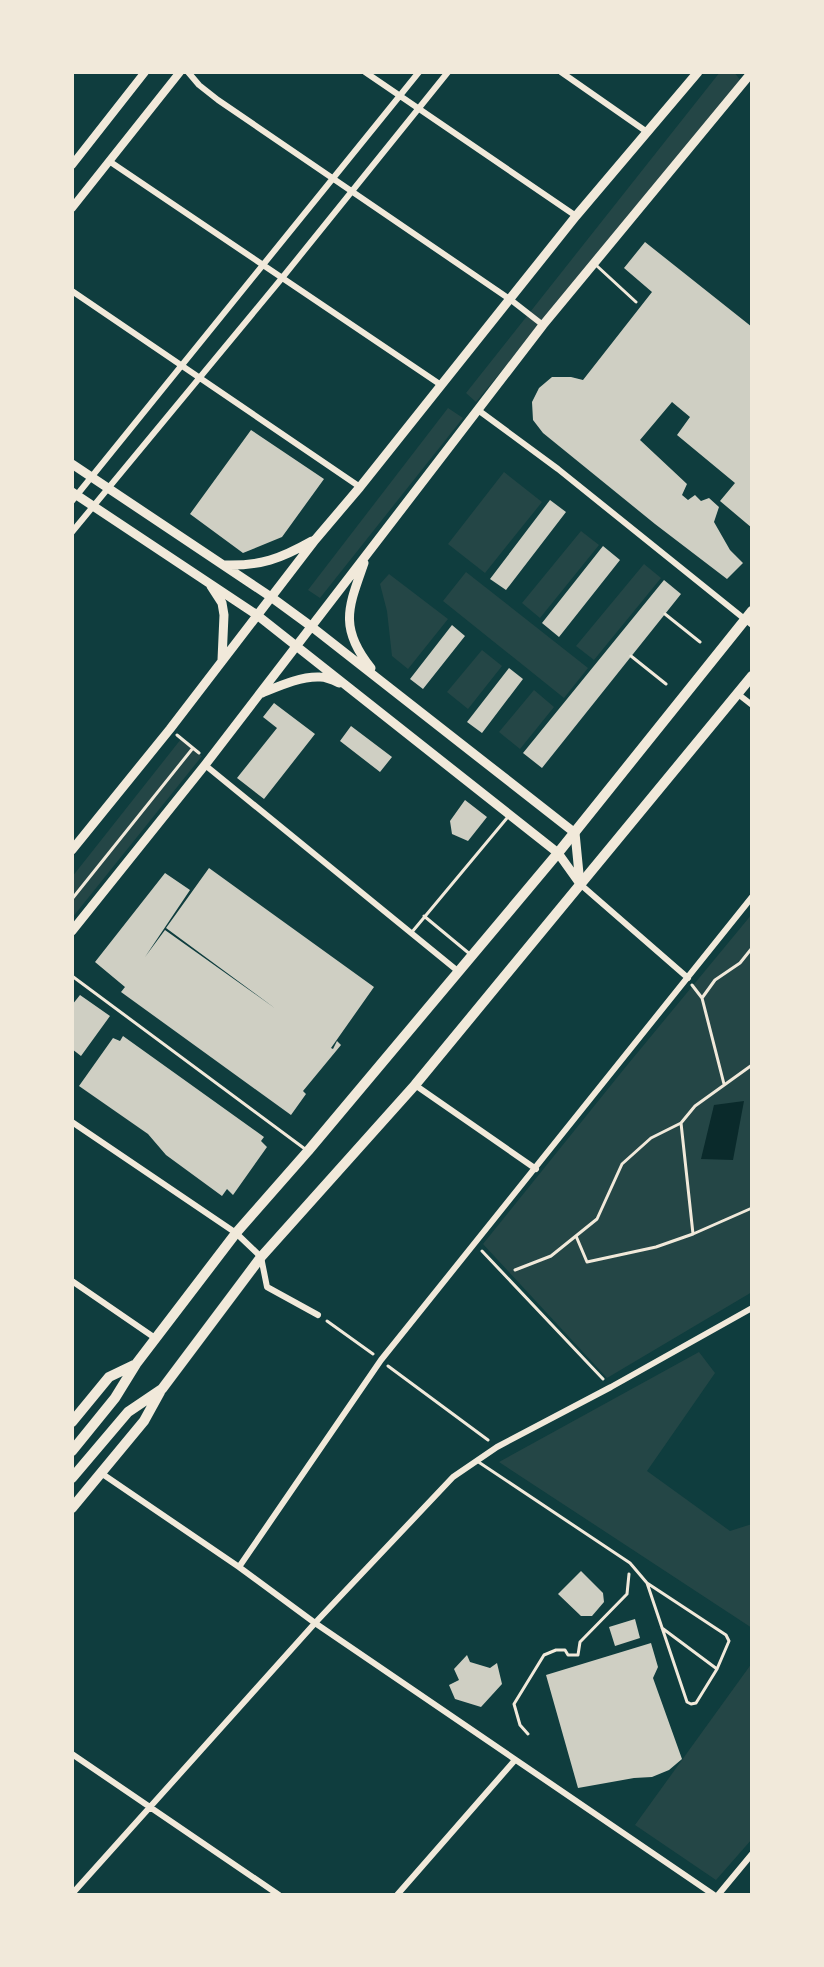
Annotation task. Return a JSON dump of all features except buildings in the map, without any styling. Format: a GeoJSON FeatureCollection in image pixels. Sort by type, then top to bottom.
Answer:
{"type":"FeatureCollection","features":[{"type":"Feature","properties":{"kind":"main road"},"geometry":{"type":"LineString","coordinates":[[72,850],[170,729],[315,540],[576,216],[698,72]]}},
{"type":"Feature","properties":{"kind":"main road"},"geometry":{"type":"LineString","coordinates":[[72,931],[260,694],[543,325],[752,72]]}},
{"type":"Feature","properties":{"kind":"main road"},"geometry":{"type":"LineString","coordinates":[[72,464],[312,627],[575,833],[580,884]]}},
{"type":"Feature","properties":{"kind":"main road"},"geometry":{"type":"LineString","coordinates":[[74,496],[257,615],[558,853],[580,884]]}},
{"type":"Feature","properties":{"kind":"main road"},"geometry":{"type":"LineString","coordinates":[[223,565],[246,566],[274,561],[315,540]]}},
{"type":"Feature","properties":{"kind":"main road"},"geometry":{"type":"LineString","coordinates":[[366,555],[349,605],[348,624],[365,661],[383,683]]}},
{"type":"Feature","properties":{"kind":"main road"},"geometry":{"type":"LineString","coordinates":[[209,583],[222,603],[222,661]]}},
{"type":"Feature","properties":{"kind":"main road"},"geometry":{"type":"LineString","coordinates":[[72,1451],[115,1398],[155,1338],[236,1233],[459,972],[750,618]]}},
{"type":"Feature","properties":{"kind":"main road"},"geometry":{"type":"LineString","coordinates":[[260,694],[323,676],[350,687]]}},
{"type":"Feature","properties":{"kind":"main road"},"geometry":{"type":"LineString","coordinates":[[72,1508],[144,1421],[162,1389],[261,1257],[415,1085],[752,676]]}},
{"type":"Feature","properties":{"kind":"main road"},"geometry":{"type":"LineString","coordinates":[[72,1422],[109,1377],[136,1364]]}},
{"type":"Feature","properties":{"kind":"main road"},"geometry":{"type":"LineString","coordinates":[[72,1478],[128,1412],[162,1389]]}},
{"type":"Feature","properties":{"kind":"street"},"geometry":{"type":"LineString","coordinates":[[72,165],[145,72]]}},
{"type":"Feature","properties":{"kind":"street"},"geometry":{"type":"LineString","coordinates":[[72,208],[180,72]]}},
{"type":"Feature","properties":{"kind":"street"},"geometry":{"type":"LineString","coordinates":[[188,72],[218,100],[543,325]]}},
{"type":"Feature","properties":{"kind":"street"},"geometry":{"type":"LineString","coordinates":[[365,72],[576,216]]}},
{"type":"Feature","properties":{"kind":"street"},"geometry":{"type":"LineString","coordinates":[[74,496],[419,72]]}},
{"type":"Feature","properties":{"kind":"street"},"geometry":{"type":"LineString","coordinates":[[72,532],[448,72]]}},
{"type":"Feature","properties":{"kind":"street"},"geometry":{"type":"LineString","coordinates":[[561,72],[647,132]]}},
{"type":"Feature","properties":{"kind":"street"},"geometry":{"type":"LineString","coordinates":[[109,161],[441,385]]}},
{"type":"Feature","properties":{"kind":"street"},"geometry":{"type":"LineString","coordinates":[[72,291],[360,487]]}},
{"type":"Feature","properties":{"kind":"street"},"geometry":{"type":"LineString","coordinates":[[477,410],[750,618]]}},
{"type":"Feature","properties":{"kind":"street"},"geometry":{"type":"LineString","coordinates":[[738,694],[752,705]]}},
{"type":"Feature","properties":{"kind":"street"},"geometry":{"type":"LineString","coordinates":[[204,761],[459,972]]}},
{"type":"Feature","properties":{"kind":"street"},"geometry":{"type":"LineString","coordinates":[[580,884],[688,978]]}},
{"type":"Feature","properties":{"kind":"street"},"geometry":{"type":"LineString","coordinates":[[239,1567],[381,1360],[752,897]]}},
{"type":"Feature","properties":{"kind":"street"},"geometry":{"type":"LineString","coordinates":[[415,1085],[536,1169]]}},
{"type":"Feature","properties":{"kind":"street"},"geometry":{"type":"LineString","coordinates":[[72,1122],[236,1233],[261,1257],[267,1287],[318,1315]]}},
{"type":"Feature","properties":{"kind":"street"},"geometry":{"type":"LineString","coordinates":[[72,1281],[155,1338]]}},
{"type":"Feature","properties":{"kind":"street"},"geometry":{"type":"LineString","coordinates":[[72,1894],[315,1623],[453,1477],[497,1447],[752,1308]]}},
{"type":"Feature","properties":{"kind":"street"},"geometry":{"type":"LineString","coordinates":[[101,1473],[315,1623],[716,1895],[752,1854]]}},
{"type":"Feature","properties":{"kind":"street"},"geometry":{"type":"LineString","coordinates":[[72,1754],[279,1895]]}},
{"type":"Feature","properties":{"kind":"street"},"geometry":{"type":"LineString","coordinates":[[397,1895],[515,1760]]}},
{"type":"Feature","properties":{"kind":"lane"},"geometry":{"type":"LineString","coordinates":[[594,263],[636,302]]}},
{"type":"Feature","properties":{"kind":"lane"},"geometry":{"type":"LineString","coordinates":[[411,933],[510,815]]}},
{"type":"Feature","properties":{"kind":"lane"},"geometry":{"type":"LineString","coordinates":[[424,916],[472,956]]}},
{"type":"Feature","properties":{"kind":"lane"},"geometry":{"type":"LineString","coordinates":[[72,976],[308,1151]]}},
{"type":"Feature","properties":{"kind":"lane"},"geometry":{"type":"LineString","coordinates":[[477,1460],[630,1563],[647,1583],[726,1635],[729,1641],[717,1669],[696,1703],[687,1702],[647,1583]]}},
{"type":"Feature","properties":{"kind":"lane"},"geometry":{"type":"LineString","coordinates":[[660,1627],[717,1669]]}},
{"type":"Feature","properties":{"kind":"path"},"geometry":{"type":"LineString","coordinates":[[665,614],[700,642]]}},
{"type":"Feature","properties":{"kind":"path"},"geometry":{"type":"LineString","coordinates":[[631,656],[666,684]]}},
{"type":"Feature","properties":{"kind":"path"},"geometry":{"type":"LineString","coordinates":[[181,739],[204,761]]}},
{"type":"Feature","properties":{"kind":"path"},"geometry":{"type":"LineString","coordinates":[[72,899],[193,748]]}},
{"type":"Feature","properties":{"kind":"path"},"geometry":{"type":"LineString","coordinates":[[702,998],[715,980],[740,963],[752,948]]}},
{"type":"Feature","properties":{"kind":"path"},"geometry":{"type":"LineString","coordinates":[[688,978],[702,998],[724,1085]]}},
{"type":"Feature","properties":{"kind":"path"},"geometry":{"type":"LineString","coordinates":[[515,1270],[551,1256],[597,1219],[622,1164],[651,1138],[681,1123],[695,1106],[752,1065]]}},
{"type":"Feature","properties":{"kind":"path"},"geometry":{"type":"LineString","coordinates":[[681,1123],[693,1234]]}},
{"type":"Feature","properties":{"kind":"path"},"geometry":{"type":"LineString","coordinates":[[576,1236],[587,1262],[656,1247],[752,1208]]}},
{"type":"Feature","properties":{"kind":"path"},"geometry":{"type":"LineString","coordinates":[[476,1244],[611,1387]]}},
{"type":"Feature","properties":{"kind":"path"},"geometry":{"type":"LineString","coordinates":[[318,1315],[497,1447]]}},
{"type":"Feature","properties":{"kind":"path"},"geometry":{"type":"LineString","coordinates":[[528,1734],[520,1725],[514,1704],[544,1655],[565,1650],[568,1655],[578,1655],[580,1642],[627,1594],[630,1563]]}},
{"type":"Feature","properties":{"kind":"shaded area"},"geometry":{"type":"Polygon","coordinates":[[[720,72],[734,72],[741,81],[476,402],[466,393],[720,72]]]}},
{"type":"Feature","properties":{"kind":"shaded area"},"geometry":{"type":"Polygon","coordinates":[[[448,408],[463,418],[320,598],[308,590],[448,408]]]}},
{"type":"Feature","properties":{"kind":"shaded area"},"geometry":{"type":"Polygon","coordinates":[[[504,472],[542,502],[485,573],[448,544],[504,472]]]}},
{"type":"Feature","properties":{"kind":"shaded area"},"geometry":{"type":"Polygon","coordinates":[[[581,531],[599,545],[540,618],[522,603],[581,531]]]}},
{"type":"Feature","properties":{"kind":"shaded area"},"geometry":{"type":"Polygon","coordinates":[[[644,564],[661,578],[594,660],[576,646],[644,564]]]}},
{"type":"Feature","properties":{"kind":"shaded area"},"geometry":{"type":"Polygon","coordinates":[[[466,572],[588,668],[564,698],[443,601],[466,572]]]}},
{"type":"Feature","properties":{"kind":"shaded area"},"geometry":{"type":"Polygon","coordinates":[[[389,574],[448,619],[408,669],[392,656],[387,611],[380,584],[389,574]]]}},
{"type":"Feature","properties":{"kind":"shaded area"},"geometry":{"type":"Polygon","coordinates":[[[482,650],[502,666],[468,709],[447,692],[482,650]]]}},
{"type":"Feature","properties":{"kind":"shaded area"},"geometry":{"type":"Polygon","coordinates":[[[534,690],[554,707],[520,749],[499,732],[534,690]]]}},
{"type":"Feature","properties":{"kind":"shaded area"},"geometry":{"type":"Polygon","coordinates":[[[181,739],[202,756],[72,918],[72,877],[181,739]]]}},
{"type":"Feature","properties":{"kind":"shaded area"},"geometry":{"type":"Polygon","coordinates":[[[752,914],[752,1292],[607,1378],[483,1244],[752,914]]]}},
{"type":"Feature","properties":{"kind":"shaded area"},"geometry":{"type":"Polygon","coordinates":[[[744,1101],[733,1160],[701,1159],[714,1105],[744,1101]]]}},
{"type":"Feature","properties":{"kind":"shaded area"},"geometry":{"type":"Polygon","coordinates":[[[699,1352],[715,1373],[647,1471],[730,1531],[752,1524],[752,1628],[499,1462],[699,1352]]]}},
{"type":"Feature","properties":{"kind":"shaded area"},"geometry":{"type":"Polygon","coordinates":[[[752,1663],[752,1839],[716,1880],[635,1825],[752,1663]]]}}]}
